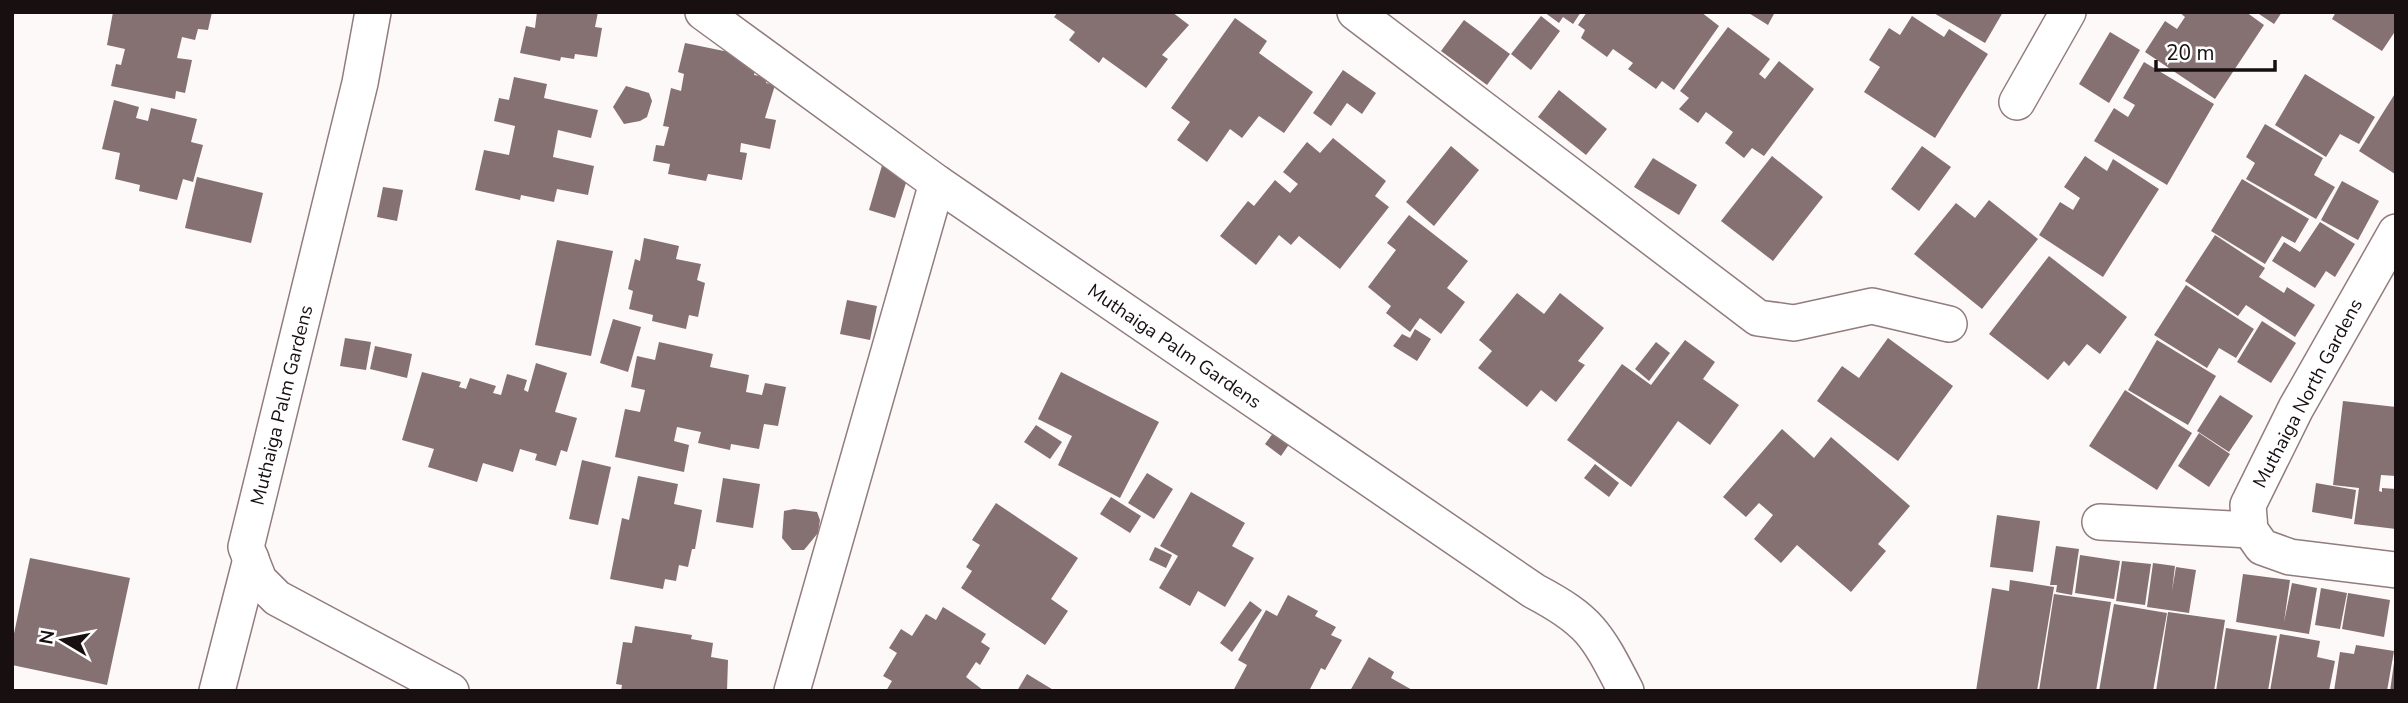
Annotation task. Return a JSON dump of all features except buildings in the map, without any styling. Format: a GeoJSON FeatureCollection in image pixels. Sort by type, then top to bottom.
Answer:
{"type":"FeatureCollection","features":[{"type":"Feature","properties":{"kind":"street","name":"Muthaiga Palm Gardens"},"geometry":{"type":"LineString","coordinates":[[373,12],[354,111],[246,547],[259,580],[277,598],[451,691]]}},
{"type":"Feature","properties":{"kind":"street","name":"Muthaiga Palm Gardens"},"geometry":{"type":"LineString","coordinates":[[704,12],[937,183],[1534,591],[1572,610],[1599,638],[1626,691]]}},
{"type":"Feature","properties":{"kind":"street"},"geometry":{"type":"LineString","coordinates":[[1355,12],[1758,318],[1794,323],[1872,306],[1949,324]]}},
{"type":"Feature","properties":{"kind":"street"},"geometry":{"type":"LineString","coordinates":[[2017,102],[2068,12]]}},
{"type":"Feature","properties":{"kind":"street"},"geometry":{"type":"LineString","coordinates":[[792,691],[937,183]]}},
{"type":"Feature","properties":{"kind":"street","name":"Muthaiga North Gardens"},"geometry":{"type":"LineString","coordinates":[[2250,530],[2248,506],[2259,480],[2295,408],[2396,232]]}},
{"type":"Feature","properties":{"kind":"street"},"geometry":{"type":"LineString","coordinates":[[2100,522],[2250,530],[2262,547],[2291,557],[2396,570]]}},
{"type":"Feature","properties":{"kind":"street"},"geometry":{"type":"LineString","coordinates":[[217,691],[251,559]]}}]}
